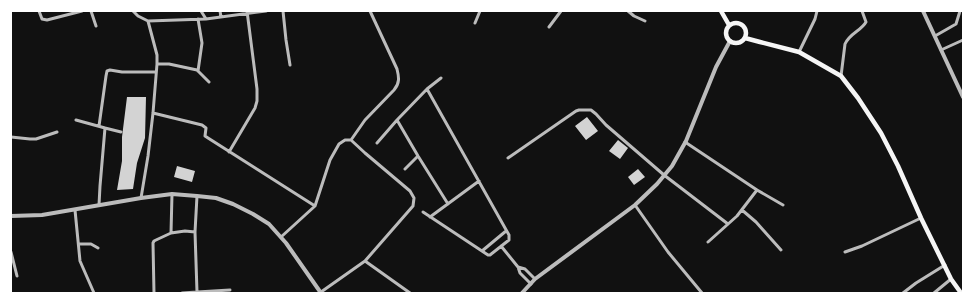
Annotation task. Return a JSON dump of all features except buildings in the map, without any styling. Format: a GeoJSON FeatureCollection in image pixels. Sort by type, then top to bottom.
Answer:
{"type":"FeatureCollection","features":[{"type":"Feature","properties":{"kind":"main road"},"geometry":{"type":"LineString","coordinates":[[721,11],[729,25]]}},
{"type":"Feature","properties":{"kind":"main road"},"geometry":{"type":"LineString","coordinates":[[733,22],[738,22],[743,25],[746,29],[745,38],[738,43],[733,43],[730,41],[725,33],[726,28],[729,25],[733,22]]}},
{"type":"Feature","properties":{"kind":"main road"},"geometry":{"type":"LineString","coordinates":[[745,38],[799,52],[841,76],[858,98],[881,133],[951,279],[961,293]]}},
{"type":"Feature","properties":{"kind":"street"},"geometry":{"type":"LineString","coordinates":[[39,11],[41,18],[44,20],[82,11]]}},
{"type":"Feature","properties":{"kind":"street"},"geometry":{"type":"LineString","coordinates":[[91,11],[96,26]]}},
{"type":"Feature","properties":{"kind":"street"},"geometry":{"type":"LineString","coordinates":[[133,11],[138,16],[148,21],[206,19],[247,12],[266,11]]}},
{"type":"Feature","properties":{"kind":"street"},"geometry":{"type":"LineString","coordinates":[[201,11],[206,19]]}},
{"type":"Feature","properties":{"kind":"street"},"geometry":{"type":"LineString","coordinates":[[220,11],[221,17]]}},
{"type":"Feature","properties":{"kind":"street"},"geometry":{"type":"LineString","coordinates":[[283,11],[290,65]]}},
{"type":"Feature","properties":{"kind":"street"},"geometry":{"type":"LineString","coordinates":[[352,140],[365,120],[394,90],[399,82],[398,74],[392,59],[370,11]]}},
{"type":"Feature","properties":{"kind":"street"},"geometry":{"type":"LineString","coordinates":[[475,23],[480,11]]}},
{"type":"Feature","properties":{"kind":"street"},"geometry":{"type":"LineString","coordinates":[[549,27],[561,11]]}},
{"type":"Feature","properties":{"kind":"street"},"geometry":{"type":"LineString","coordinates":[[628,11],[634,16],[645,21]]}},
{"type":"Feature","properties":{"kind":"street"},"geometry":{"type":"LineString","coordinates":[[799,52],[818,11]]}},
{"type":"Feature","properties":{"kind":"street"},"geometry":{"type":"LineString","coordinates":[[841,76],[847,39],[864,26],[866,22],[862,11]]}},
{"type":"Feature","properties":{"kind":"street"},"geometry":{"type":"LineString","coordinates":[[923,11],[963,97]]}},
{"type":"Feature","properties":{"kind":"street"},"geometry":{"type":"LineString","coordinates":[[935,36],[956,24],[960,11]]}},
{"type":"Feature","properties":{"kind":"street"},"geometry":{"type":"LineString","coordinates":[[229,152],[255,108],[257,101],[257,89],[247,12]]}},
{"type":"Feature","properties":{"kind":"street"},"geometry":{"type":"LineString","coordinates":[[198,19],[202,43],[198,71]]}},
{"type":"Feature","properties":{"kind":"street"},"geometry":{"type":"LineString","coordinates":[[141,198],[148,156],[157,64],[157,55],[148,21]]}},
{"type":"Feature","properties":{"kind":"street"},"geometry":{"type":"LineString","coordinates":[[941,50],[963,40]]}},
{"type":"Feature","properties":{"kind":"street"},"geometry":{"type":"LineString","coordinates":[[522,293],[535,279],[635,205],[657,184],[672,166],[685,142],[716,67],[730,41]]}},
{"type":"Feature","properties":{"kind":"street"},"geometry":{"type":"LineString","coordinates":[[157,64],[182,66],[198,71],[209,82]]}},
{"type":"Feature","properties":{"kind":"street"},"geometry":{"type":"LineString","coordinates":[[99,126],[108,71],[156,72]]}},
{"type":"Feature","properties":{"kind":"street"},"geometry":{"type":"LineString","coordinates":[[377,143],[427,90],[441,78]]}},
{"type":"Feature","properties":{"kind":"street"},"geometry":{"type":"LineString","coordinates":[[423,212],[488,255],[508,240],[509,236],[427,90]]}},
{"type":"Feature","properties":{"kind":"street"},"geometry":{"type":"LineString","coordinates":[[508,158],[579,110],[590,110],[664,175],[728,224]]}},
{"type":"Feature","properties":{"kind":"street"},"geometry":{"type":"LineString","coordinates":[[153,113],[202,125],[206,128],[206,137],[315,206]]}},
{"type":"Feature","properties":{"kind":"street"},"geometry":{"type":"LineString","coordinates":[[76,120],[121,132]]}},
{"type":"Feature","properties":{"kind":"street"},"geometry":{"type":"LineString","coordinates":[[398,120],[418,156],[448,204]]}},
{"type":"Feature","properties":{"kind":"street"},"geometry":{"type":"LineString","coordinates":[[99,205],[105,128]]}},
{"type":"Feature","properties":{"kind":"street"},"geometry":{"type":"LineString","coordinates":[[11,137],[36,139],[57,132]]}},
{"type":"Feature","properties":{"kind":"street"},"geometry":{"type":"LineString","coordinates":[[11,216],[42,215],[172,194],[216,198],[234,204],[269,224],[286,243],[321,292],[366,261],[413,206],[414,198],[410,190],[365,153],[352,140],[345,140],[339,144],[328,164],[315,206],[281,237]]}},
{"type":"Feature","properties":{"kind":"street"},"geometry":{"type":"LineString","coordinates":[[685,142],[757,190],[783,205]]}},
{"type":"Feature","properties":{"kind":"street"},"geometry":{"type":"LineString","coordinates":[[405,169],[418,156]]}},
{"type":"Feature","properties":{"kind":"street"},"geometry":{"type":"LineString","coordinates":[[430,217],[479,181]]}},
{"type":"Feature","properties":{"kind":"street"},"geometry":{"type":"LineString","coordinates":[[708,242],[737,216],[757,190]]}},
{"type":"Feature","properties":{"kind":"street"},"geometry":{"type":"LineString","coordinates":[[171,233],[172,194]]}},
{"type":"Feature","properties":{"kind":"street"},"geometry":{"type":"LineString","coordinates":[[197,196],[195,232],[197,292]]}},
{"type":"Feature","properties":{"kind":"street"},"geometry":{"type":"LineString","coordinates":[[635,205],[668,252],[702,293]]}},
{"type":"Feature","properties":{"kind":"street"},"geometry":{"type":"LineString","coordinates":[[75,210],[80,261],[94,293]]}},
{"type":"Feature","properties":{"kind":"street"},"geometry":{"type":"LineString","coordinates":[[742,210],[756,222],[780,250]]}},
{"type":"Feature","properties":{"kind":"street"},"geometry":{"type":"LineString","coordinates":[[845,252],[862,246],[921,218]]}},
{"type":"Feature","properties":{"kind":"street"},"geometry":{"type":"LineString","coordinates":[[154,293],[153,242],[171,233],[185,231],[195,232]]}},
{"type":"Feature","properties":{"kind":"street"},"geometry":{"type":"LineString","coordinates":[[482,251],[506,231]]}},
{"type":"Feature","properties":{"kind":"street"},"geometry":{"type":"LineString","coordinates":[[79,244],[91,244],[98,248]]}},
{"type":"Feature","properties":{"kind":"street"},"geometry":{"type":"LineString","coordinates":[[501,246],[518,267],[520,273],[530,284]]}},
{"type":"Feature","properties":{"kind":"street"},"geometry":{"type":"LineString","coordinates":[[11,252],[17,276]]}},
{"type":"Feature","properties":{"kind":"street"},"geometry":{"type":"LineString","coordinates":[[366,261],[410,293]]}},
{"type":"Feature","properties":{"kind":"street"},"geometry":{"type":"LineString","coordinates":[[903,293],[922,278],[945,266]]}},
{"type":"Feature","properties":{"kind":"street"},"geometry":{"type":"LineString","coordinates":[[518,267],[525,269],[535,279]]}},
{"type":"Feature","properties":{"kind":"street"},"geometry":{"type":"LineString","coordinates":[[934,293],[951,279]]}},
{"type":"Feature","properties":{"kind":"street"},"geometry":{"type":"LineString","coordinates":[[182,293],[230,290]]}}]}
